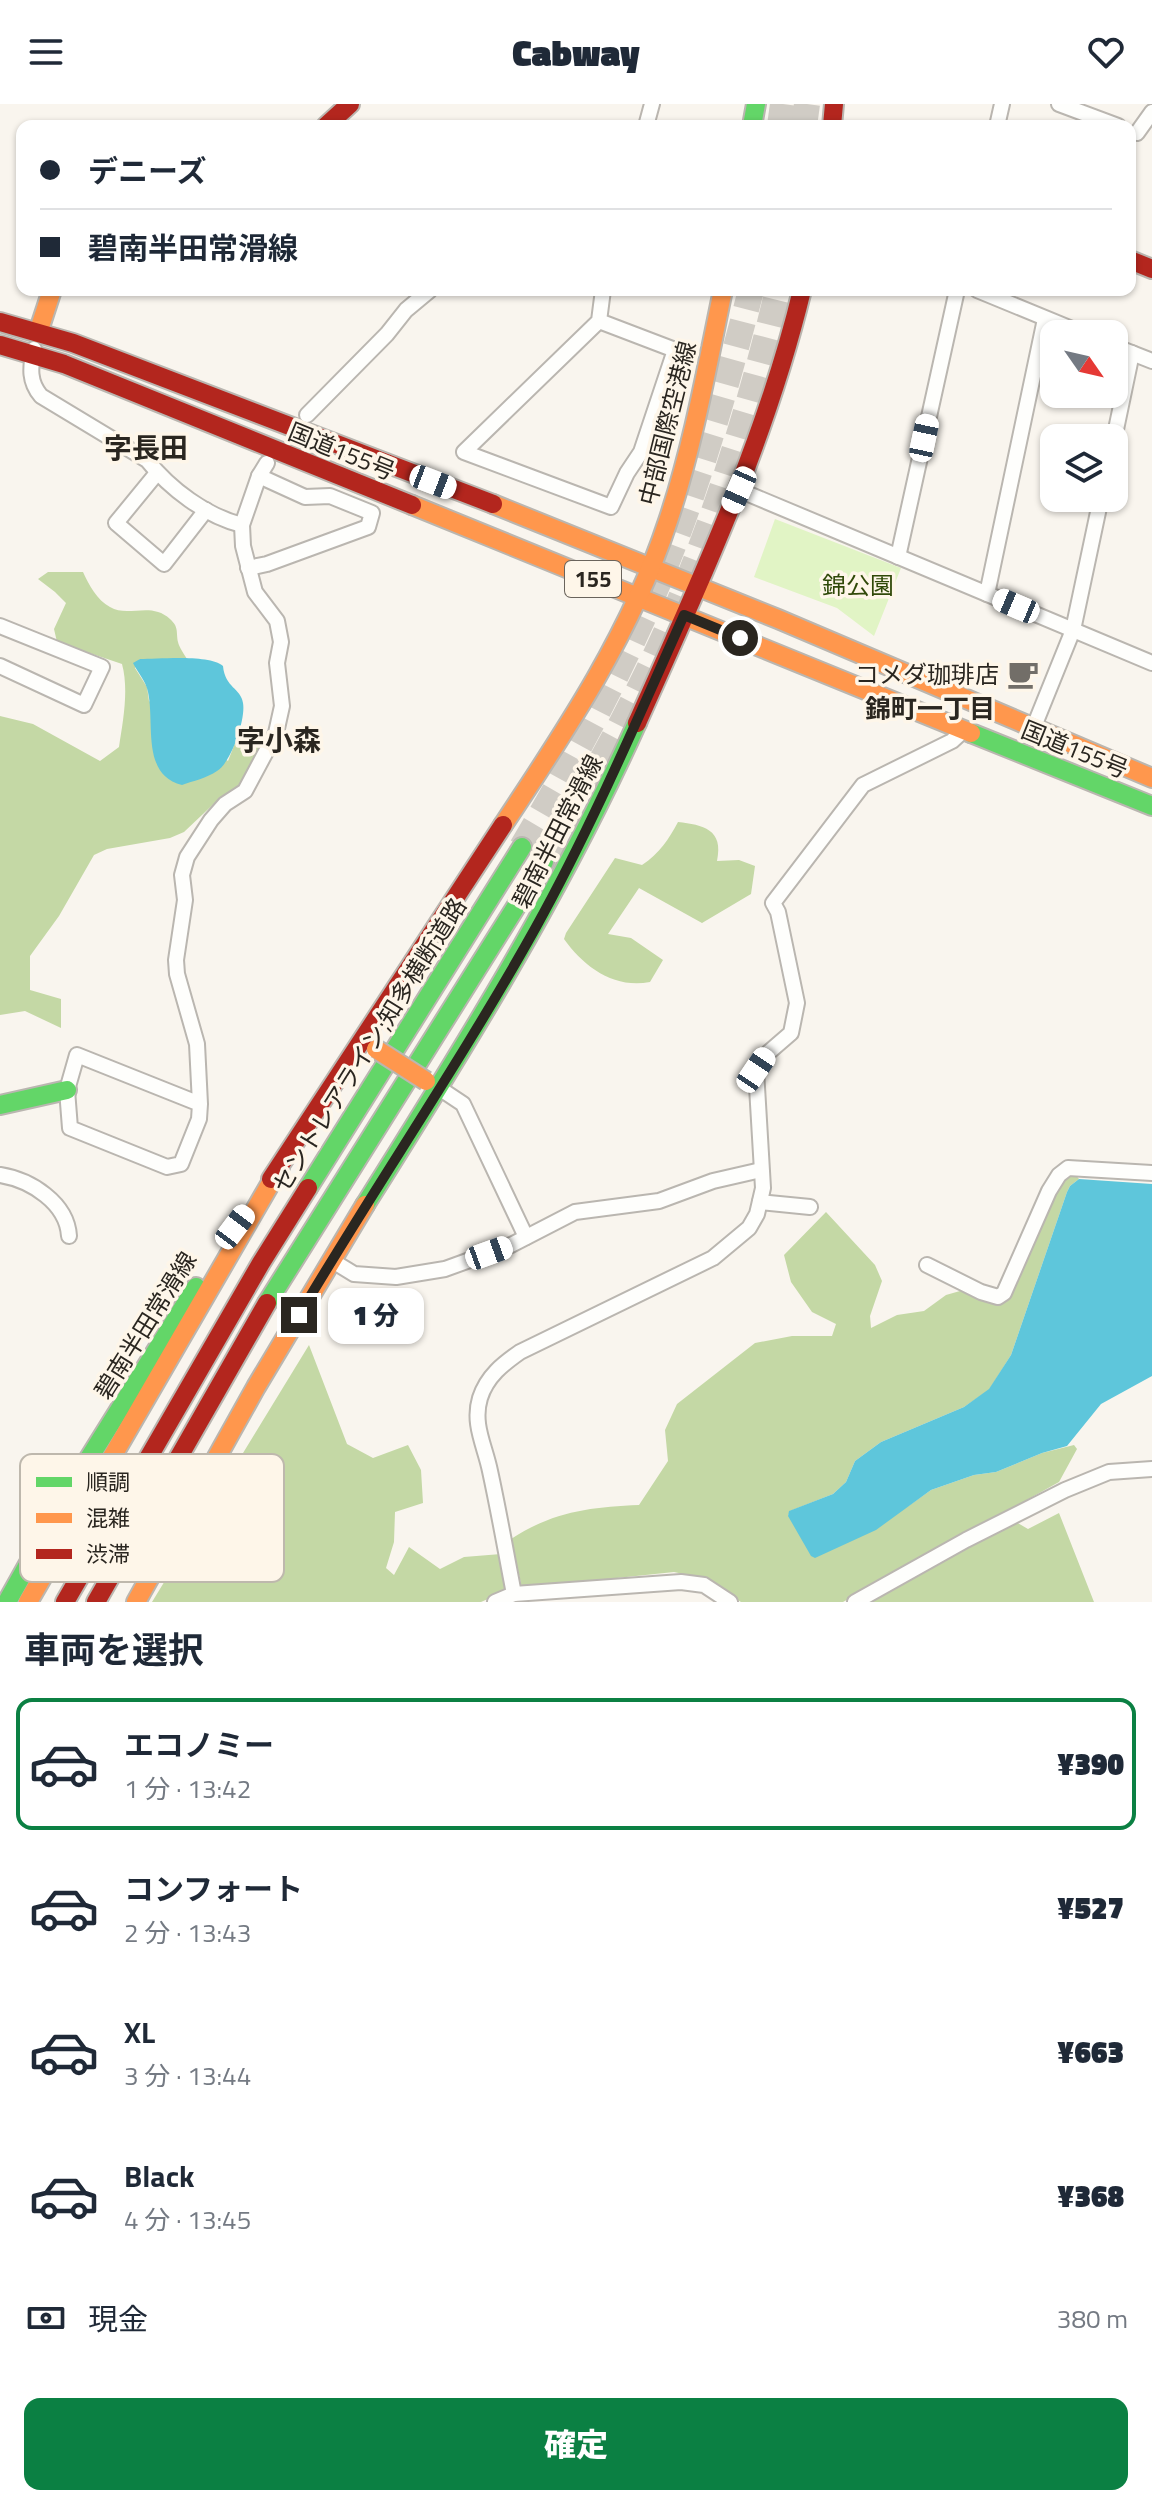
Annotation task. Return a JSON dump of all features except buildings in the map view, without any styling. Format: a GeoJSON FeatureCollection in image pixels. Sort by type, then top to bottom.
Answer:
{"type":"FeatureCollection","features":[{"type":"Feature","properties":{"kind":"main road"},"geometry":{"type":"LineString","coordinates":[[333,120],[350,104]]}},
{"type":"Feature","properties":{"kind":"main road"},"geometry":{"type":"LineString","coordinates":[[38,333],[50,296]]}},
{"type":"Feature","properties":{"kind":"main road","name":"中部国際空港線"},"geometry":{"type":"LineString","coordinates":[[651,566],[668,521],[693,433],[722,296]]}},
{"type":"Feature","properties":{"kind":"main road"},"geometry":{"type":"LineString","coordinates":[[697,585],[762,433],[783,370],[801,296]]}},
{"type":"Feature","properties":{"kind":"main road","name":"国道155号"},"geometry":{"type":"LineString","coordinates":[[0,322],[73,343],[651,566],[1152,778]]}},
{"type":"Feature","properties":{"kind":"main road","name":"国道155号"},"geometry":{"type":"LineString","coordinates":[[0,345],[64,364],[1152,806]]}},
{"type":"Feature","properties":{"kind":"main road","name":"碧南半田常滑線"},"geometry":{"type":"LineString","coordinates":[[92,1454],[235,1227],[369,1045],[598,677],[651,566]]}},
{"type":"Feature","properties":{"kind":"main road","name":"碧南半田常滑線"},"geometry":{"type":"LineString","coordinates":[[218,1454],[433,1084],[502,986],[563,876],[697,585]]}},
{"type":"Feature","properties":{"kind":"main road","name":"セントレアライン;知多横断道路"},"geometry":{"type":"LineString","coordinates":[[150,1454],[253,1276],[522,847]]}},
{"type":"Feature","properties":{"kind":"main road","name":"セントレアライン;知多横断道路"},"geometry":{"type":"LineString","coordinates":[[180,1454],[316,1222],[544,862]]}},
{"type":"Feature","properties":{"kind":"main road"},"geometry":{"type":"LineString","coordinates":[[369,1045],[433,1084]]}},
{"type":"Feature","properties":{"kind":"main road"},"geometry":{"type":"LineString","coordinates":[[0,1105],[67,1090]]}},
{"type":"Feature","properties":{"kind":"main road"},"geometry":{"type":"LineString","coordinates":[[111,1454],[280,1167]]}},
{"type":"Feature","properties":{"kind":"main road","name":"碧南半田常滑線"},"geometry":{"type":"LineString","coordinates":[[7,1602],[20,1579]]}},
{"type":"Feature","properties":{"kind":"main road"},"geometry":{"type":"LineString","coordinates":[[28,1602],[39,1582]]}},
{"type":"Feature","properties":{"kind":"main road","name":"セントレアライン;知多横断道路"},"geometry":{"type":"LineString","coordinates":[[65,1602],[77,1582]]}},
{"type":"Feature","properties":{"kind":"main road","name":"セントレアライン;知多横断道路"},"geometry":{"type":"LineString","coordinates":[[96,1602],[107,1582]]}},
{"type":"Feature","properties":{"kind":"main road","name":"碧南半田常滑線"},"geometry":{"type":"LineString","coordinates":[[136,1602],[147,1582]]}},
{"type":"Feature","properties":{"kind":"street"},"geometry":{"type":"LineString","coordinates":[[1060,104],[1102,120]]}},
{"type":"Feature","properties":{"kind":"street"},"geometry":{"type":"LineString","coordinates":[[1136,129],[1152,112]]}},
{"type":"Feature","properties":{"kind":"street"},"geometry":{"type":"LineString","coordinates":[[307,415],[423,296]]}},
{"type":"Feature","properties":{"kind":"street"},"geometry":{"type":"LineString","coordinates":[[599,321],[675,350],[641,452],[611,507],[464,452],[599,321],[602,296]]}},
{"type":"Feature","properties":{"kind":"street"},"geometry":{"type":"LineString","coordinates":[[898,557],[956,296]]}},
{"type":"Feature","properties":{"kind":"street"},"geometry":{"type":"LineString","coordinates":[[987,594],[1045,319],[991,296]]}},
{"type":"Feature","properties":{"kind":"street"},"geometry":{"type":"LineString","coordinates":[[38,333],[32,354],[31,378],[33,387],[41,396],[147,460],[157,473],[206,510],[242,525]]}},
{"type":"Feature","properties":{"kind":"street"},"geometry":{"type":"LineString","coordinates":[[1128,351],[1152,361]]}},
{"type":"Feature","properties":{"kind":"street"},"geometry":{"type":"LineString","coordinates":[[1117,424],[1132,353]]}},
{"type":"Feature","properties":{"kind":"street"},"geometry":{"type":"LineString","coordinates":[[200,1104],[77,1055],[67,1090],[70,1128],[167,1167],[181,1164],[199,1119],[200,1104],[197,1044],[177,974],[176,960],[185,900],[182,875],[187,857],[211,820],[225,804],[245,791],[276,733],[282,706],[277,663],[281,642],[277,621],[255,592],[243,546],[242,525],[259,476],[267,463]]}},
{"type":"Feature","properties":{"kind":"street"},"geometry":{"type":"LineString","coordinates":[[157,473],[116,523],[164,564],[206,510]]}},
{"type":"Feature","properties":{"kind":"street"},"geometry":{"type":"LineString","coordinates":[[248,568],[368,527],[372,513],[330,496],[305,497],[259,476]]}},
{"type":"Feature","properties":{"kind":"street"},"geometry":{"type":"LineString","coordinates":[[739,490],[1152,663]]}},
{"type":"Feature","properties":{"kind":"street"},"geometry":{"type":"LineString","coordinates":[[1033,729],[1073,630],[1098,512]]}},
{"type":"Feature","properties":{"kind":"street"},"geometry":{"type":"LineString","coordinates":[[0,626],[102,667],[84,705],[0,666]]}},
{"type":"Feature","properties":{"kind":"street"},"geometry":{"type":"LineString","coordinates":[[514,1594],[490,1466],[477,1419],[480,1398],[488,1382],[498,1367],[520,1352],[713,1258],[749,1228],[763,1188],[756,1070],[769,1052],[791,1033],[797,1003],[778,912],[773,903],[863,785],[952,741],[964,730]]}},
{"type":"Feature","properties":{"kind":"street"},"geometry":{"type":"LineString","coordinates":[[433,1084],[463,1104],[526,1237]]}},
{"type":"Feature","properties":{"kind":"street"},"geometry":{"type":"LineString","coordinates":[[927,1265],[981,1292],[998,1297],[1004,1293],[1059,1175],[1068,1168],[1152,1173]]}},
{"type":"Feature","properties":{"kind":"street"},"geometry":{"type":"LineString","coordinates":[[331,1260],[354,1274],[396,1277],[445,1269],[526,1237],[575,1212],[659,1201],[713,1181],[761,1170]]}},
{"type":"Feature","properties":{"kind":"street"},"geometry":{"type":"LineString","coordinates":[[0,1175],[21,1179],[59,1206],[68,1221],[69,1236]]}},
{"type":"Feature","properties":{"kind":"street"},"geometry":{"type":"LineString","coordinates":[[760,1202],[810,1207]]}},
{"type":"Feature","properties":{"kind":"street"},"geometry":{"type":"LineString","coordinates":[[855,1602],[966,1540],[1065,1490],[1109,1472],[1152,1469]]}},
{"type":"Feature","properties":{"kind":"street"},"geometry":{"type":"LineString","coordinates":[[495,1602],[514,1594],[681,1582],[704,1585],[730,1602]]}},
{"type":"Feature","properties":{"kind":"green space","name":"錦公園"},"geometry":{"type":"Polygon","coordinates":[[[775,519],[901,568],[874,636],[837,608],[754,577],[775,519]]]}},
{"type":"Feature","properties":{"kind":"green space"},"geometry":{"type":"Polygon","coordinates":[[[48,572],[83,572],[97,596],[110,607],[124,611],[155,611],[170,619],[187,659],[140,659],[135,668],[147,687],[149,701],[228,761],[237,738],[250,736],[261,742],[261,756],[241,785],[222,796],[184,832],[170,838],[107,849],[94,855],[59,916],[30,956],[30,990],[61,999],[61,1028],[25,1011],[0,1015],[0,716],[33,724],[100,761],[119,747],[125,684],[122,664],[57,642],[54,629],[66,603],[38,579],[48,572]]]}},
{"type":"Feature","properties":{"kind":"green space"},"geometry":{"type":"Polygon","coordinates":[[[678,822],[703,827],[714,835],[717,861],[739,860],[755,866],[751,894],[702,923],[639,888],[608,934],[631,938],[663,960],[650,982],[624,982],[601,974],[572,949],[564,939],[566,933],[615,858],[642,865],[663,846],[678,822]]]}},
{"type":"Feature","properties":{"kind":"green space"},"geometry":{"type":"Polygon","coordinates":[[[1075,1174],[1079,1179],[1067,1192],[1011,1355],[989,1390],[964,1407],[881,1442],[855,1461],[846,1482],[833,1494],[790,1511],[788,1516],[907,1507],[931,1490],[1074,1445],[1077,1449],[1059,1482],[843,1602],[741,1602],[706,1579],[674,1572],[522,1588],[511,1539],[541,1523],[572,1513],[639,1505],[668,1461],[665,1430],[677,1404],[755,1343],[792,1336],[832,1336],[836,1324],[812,1312],[791,1282],[784,1255],[826,1212],[875,1265],[882,1281],[870,1316],[871,1328],[897,1315],[924,1311],[946,1295],[960,1291],[1003,1304],[1036,1240],[1056,1192],[1064,1179],[1075,1174]]]}},
{"type":"Feature","properties":{"kind":"green space"},"geometry":{"type":"Polygon","coordinates":[[[309,1345],[347,1444],[373,1458],[408,1445],[421,1470],[423,1503],[395,1512],[394,1542],[386,1568],[394,1575],[409,1547],[440,1569],[464,1557],[501,1554],[506,1591],[481,1602],[152,1602],[164,1582],[284,1582],[284,1454],[242,1454],[309,1345]]]}},
{"type":"Feature","properties":{"kind":"green space"},"geometry":{"type":"Polygon","coordinates":[[[1059,1513],[1094,1602],[865,1602],[1016,1522],[1028,1529],[1059,1513]]]}},
{"type":"Feature","properties":{"kind":"water"},"geometry":{"type":"Polygon","coordinates":[[[140,659],[196,659],[223,666],[227,679],[242,698],[243,710],[232,750],[217,771],[182,785],[160,771],[152,747],[147,688],[133,663],[140,659]]]}},
{"type":"Feature","properties":{"kind":"water"},"geometry":{"type":"Polygon","coordinates":[[[1079,1179],[1152,1184],[1152,1376],[1101,1404],[1067,1446],[996,1472],[974,1475],[931,1490],[876,1530],[815,1558],[811,1556],[788,1516],[789,1511],[833,1494],[846,1482],[855,1461],[881,1442],[964,1407],[989,1389],[1011,1355],[1067,1192],[1079,1179]]]}},
{"type":"Feature","properties":{"kind":"tunnel"},"geometry":{"type":"LineString","coordinates":[[781,120],[783,104]]}},
{"type":"Feature","properties":{"kind":"tunnel"},"geometry":{"type":"LineString","coordinates":[[805,120],[807,104]]}},
{"type":"Feature","properties":{"kind":"tunnel"},"geometry":{"type":"LineString","coordinates":[[522,847],[595,717],[659,581],[710,437],[749,296]]}},
{"type":"Feature","properties":{"kind":"tunnel"},"geometry":{"type":"LineString","coordinates":[[544,862],[622,723],[682,595],[729,466],[776,296]]}},
{"type":"Feature","properties":{"kind":"traffic: fast"},"geometry":{"type":"LineString","coordinates":[[753,120],[756,104]]}},
{"type":"Feature","properties":{"kind":"traffic: fast"},"geometry":{"type":"LineString","coordinates":[[365,1205],[475,1028],[544,908],[637,723]]}},
{"type":"Feature","properties":{"kind":"traffic: fast"},"geometry":{"type":"LineString","coordinates":[[971,733],[1152,806]]}},
{"type":"Feature","properties":{"kind":"traffic: fast"},"geometry":{"type":"LineString","coordinates":[[308,1188],[522,847]]}},
{"type":"Feature","properties":{"kind":"traffic: fast"},"geometry":{"type":"LineString","coordinates":[[267,1303],[544,862]]}},
{"type":"Feature","properties":{"kind":"traffic: fast"},"geometry":{"type":"LineString","coordinates":[[0,1105],[67,1090]]}},
{"type":"Feature","properties":{"kind":"traffic: fast"},"geometry":{"type":"LineString","coordinates":[[92,1454],[196,1287]]}},
{"type":"Feature","properties":{"kind":"traffic: fast"},"geometry":{"type":"LineString","coordinates":[[7,1602],[20,1579]]}},
{"type":"Feature","properties":{"kind":"traffic: slow"},"geometry":{"type":"LineString","coordinates":[[38,333],[50,296]]}},
{"type":"Feature","properties":{"kind":"traffic: slow"},"geometry":{"type":"LineString","coordinates":[[503,825],[596,678],[653,562],[685,464],[722,296]]}},
{"type":"Feature","properties":{"kind":"traffic: slow"},"geometry":{"type":"LineString","coordinates":[[493,504],[778,619],[1152,778]]}},
{"type":"Feature","properties":{"kind":"traffic: slow"},"geometry":{"type":"LineString","coordinates":[[412,505],[971,733]]}},
{"type":"Feature","properties":{"kind":"traffic: slow"},"geometry":{"type":"LineString","coordinates":[[376,1049],[426,1081]]}},
{"type":"Feature","properties":{"kind":"traffic: slow"},"geometry":{"type":"LineString","coordinates":[[114,1454],[280,1167]]}},
{"type":"Feature","properties":{"kind":"traffic: slow"},"geometry":{"type":"LineString","coordinates":[[219,1454],[365,1205]]}},
{"type":"Feature","properties":{"kind":"traffic: slow"},"geometry":{"type":"LineString","coordinates":[[28,1602],[40,1582]]}},
{"type":"Feature","properties":{"kind":"traffic: slow"},"geometry":{"type":"LineString","coordinates":[[136,1602],[147,1582]]}},
{"type":"Feature","properties":{"kind":"traffic: jam"},"geometry":{"type":"LineString","coordinates":[[333,120],[350,104]]}},
{"type":"Feature","properties":{"kind":"traffic: jam"},"geometry":{"type":"LineString","coordinates":[[833,120],[834,104]]}},
{"type":"Feature","properties":{"kind":"traffic: jam"},"geometry":{"type":"LineString","coordinates":[[1136,262],[1152,269]]}},
{"type":"Feature","properties":{"kind":"traffic: jam"},"geometry":{"type":"LineString","coordinates":[[637,723],[751,456],[800,296]]}},
{"type":"Feature","properties":{"kind":"traffic: jam"},"geometry":{"type":"LineString","coordinates":[[0,322],[73,343],[493,504]]}},
{"type":"Feature","properties":{"kind":"traffic: jam"},"geometry":{"type":"LineString","coordinates":[[0,345],[64,364],[412,505]]}},
{"type":"Feature","properties":{"kind":"traffic: jam"},"geometry":{"type":"LineString","coordinates":[[271,1179],[503,825]]}},
{"type":"Feature","properties":{"kind":"traffic: jam"},"geometry":{"type":"LineString","coordinates":[[151,1454],[308,1188]]}},
{"type":"Feature","properties":{"kind":"traffic: jam"},"geometry":{"type":"LineString","coordinates":[[181,1454],[267,1303]]}},
{"type":"Feature","properties":{"kind":"traffic: jam"},"geometry":{"type":"LineString","coordinates":[[65,1602],[77,1582]]}},
{"type":"Feature","properties":{"kind":"traffic: jam"},"geometry":{"type":"LineString","coordinates":[[96,1602],[107,1582]]}},
{"type":"Feature","properties":{"kind":"place","name":"コメダ珈琲店"},"geometry":{"type":"Point","coordinates":[1023,674]}},
{"type":"Feature","properties":{"kind":"district","name":"字長田"},"geometry":{"type":"Point","coordinates":[146,447]}},
{"type":"Feature","properties":{"kind":"district","name":"錦町一丁目"},"geometry":{"type":"Point","coordinates":[930,708]}},
{"type":"Feature","properties":{"kind":"district","name":"字小森"},"geometry":{"type":"Point","coordinates":[279,739]}},
{"type":"Feature","properties":{"kind":"route"},"geometry":{"type":"LineString","coordinates":[[299,1315],[534,929],[593,818],[684,615],[740,638]]}}]}
